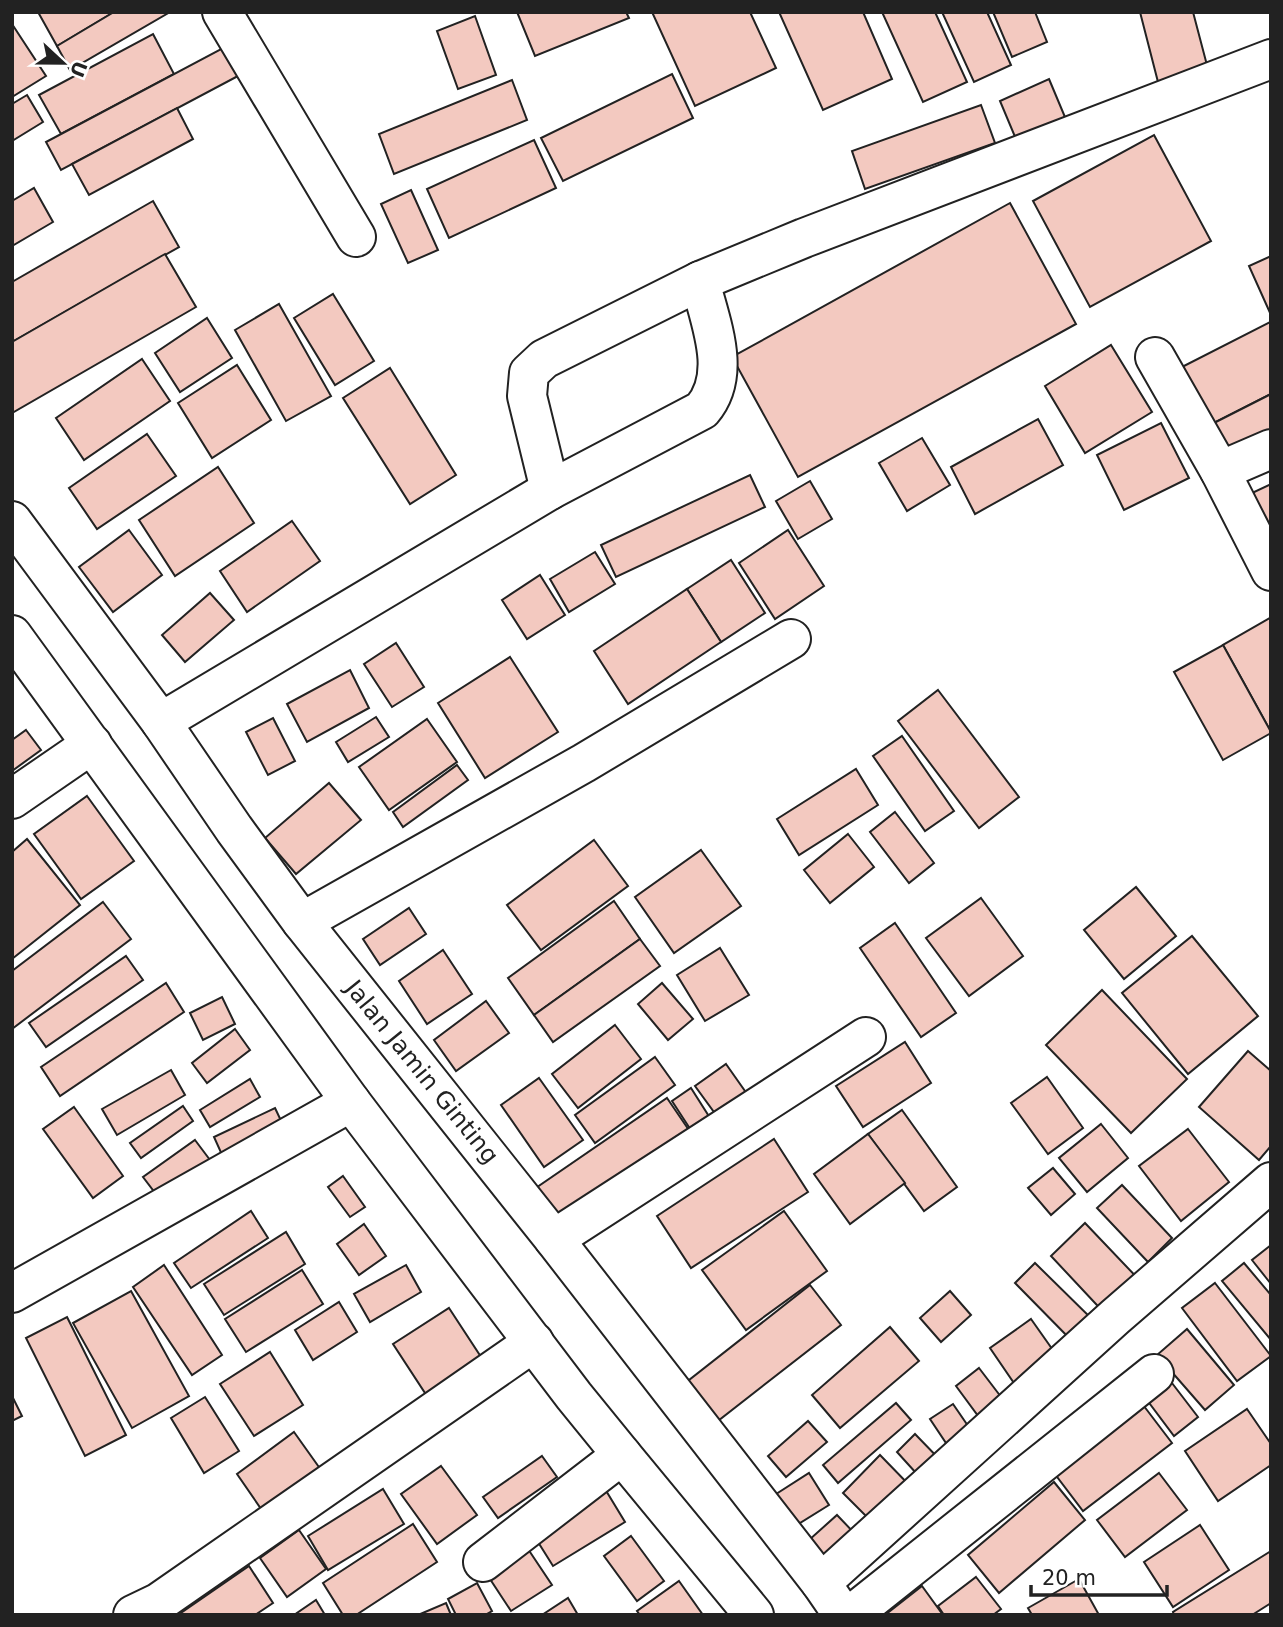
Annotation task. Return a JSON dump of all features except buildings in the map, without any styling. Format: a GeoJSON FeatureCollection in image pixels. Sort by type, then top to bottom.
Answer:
{"type":"FeatureCollection","features":[{"type":"Feature","properties":{"kind":"main road"},"geometry":{"type":"LineString","coordinates":[[222,12],[356,237]]}},
{"type":"Feature","properties":{"kind":"main road"},"geometry":{"type":"LineString","coordinates":[[550,490],[527,396],[529,373],[544,359],[700,281],[817,233],[1271,59]]}},
{"type":"Feature","properties":{"kind":"main road"},"geometry":{"type":"LineString","coordinates":[[161,722],[550,490],[702,410],[714,393],[718,355],[700,281]]}},
{"type":"Feature","properties":{"kind":"main road"},"geometry":{"type":"LineString","coordinates":[[1155,357],[1220,471],[1271,571]]}},
{"type":"Feature","properties":{"kind":"main road"},"geometry":{"type":"LineString","coordinates":[[1220,471],[1271,449]]}},
{"type":"Feature","properties":{"kind":"main road","name":"Jalan Jamin Ginting"},"geometry":{"type":"LineString","coordinates":[[12,521],[161,722],[302,922],[554,1239],[843,1615]]}},
{"type":"Feature","properties":{"kind":"main road"},"geometry":{"type":"LineString","coordinates":[[12,635],[351,1102],[622,1455],[754,1615]]}},
{"type":"Feature","properties":{"kind":"main road"},"geometry":{"type":"LineString","coordinates":[[302,922],[584,763],[791,639]]}},
{"type":"Feature","properties":{"kind":"main road"},"geometry":{"type":"LineString","coordinates":[[12,799],[92,744]]}},
{"type":"Feature","properties":{"kind":"main road"},"geometry":{"type":"LineString","coordinates":[[554,1239],[866,1037]]}},
{"type":"Feature","properties":{"kind":"main road"},"geometry":{"type":"LineString","coordinates":[[12,1293],[351,1102]]}},
{"type":"Feature","properties":{"kind":"main road"},"geometry":{"type":"LineString","coordinates":[[821,1583],[1115,1317],[1271,1182]]}},
{"type":"Feature","properties":{"kind":"main road"},"geometry":{"type":"LineString","coordinates":[[133,1615],[158,1602],[534,1342]]}},
{"type":"Feature","properties":{"kind":"main road"},"geometry":{"type":"LineString","coordinates":[[851,1615],[1154,1374]]}},
{"type":"Feature","properties":{"kind":"main road"},"geometry":{"type":"LineString","coordinates":[[483,1562],[622,1455]]}}]}
